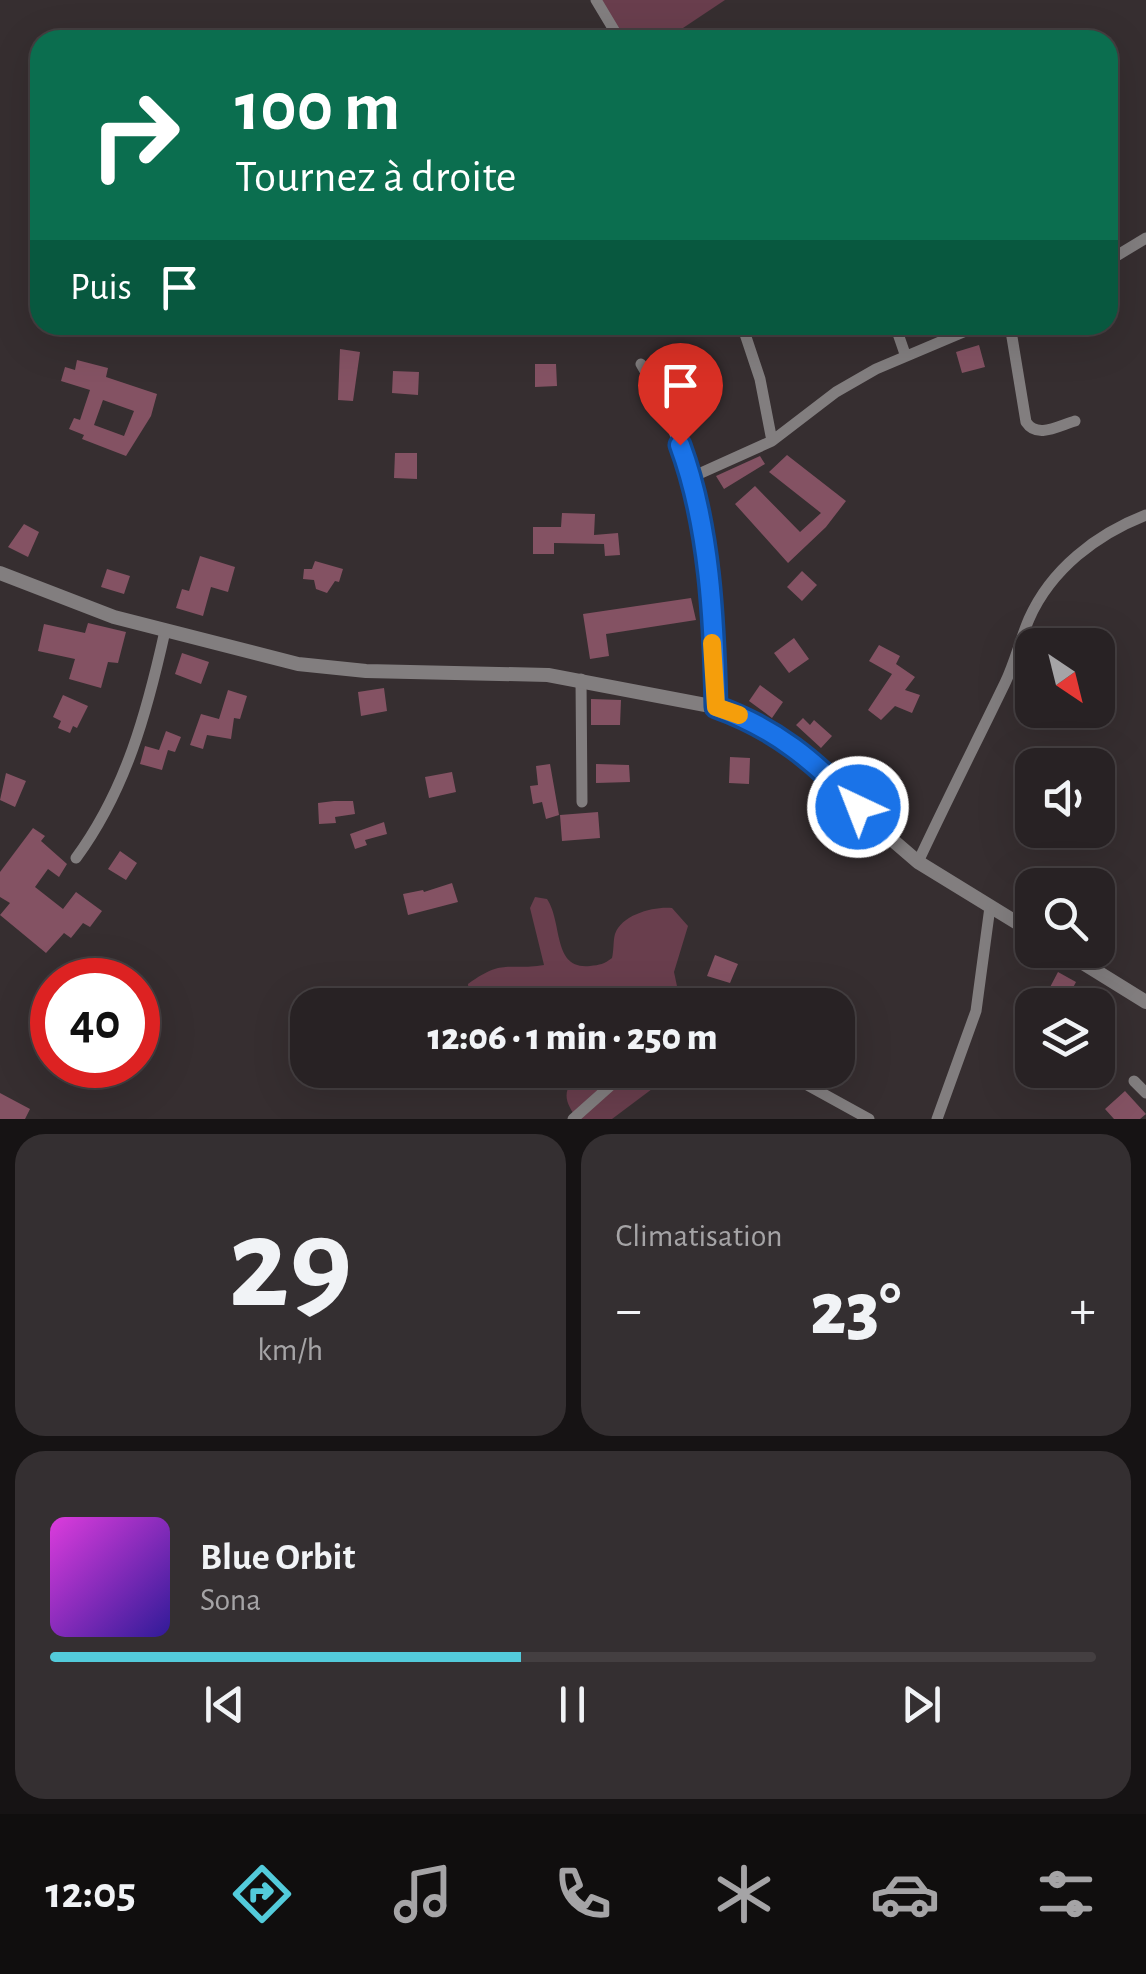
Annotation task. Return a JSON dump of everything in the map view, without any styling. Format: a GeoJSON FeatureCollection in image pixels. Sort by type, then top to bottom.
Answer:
{"type":"FeatureCollection","features":[{"type":"Feature","properties":{"kind":"street"},"geometry":{"type":"LineString","coordinates":[[596,0],[614,30]]}},
{"type":"Feature","properties":{"kind":"street"},"geometry":{"type":"LineString","coordinates":[[1118,256],[1146,238]]}},
{"type":"Feature","properties":{"kind":"street"},"geometry":{"type":"LineString","coordinates":[[745,335],[760,379],[772,441]]}},
{"type":"Feature","properties":{"kind":"street"},"geometry":{"type":"LineString","coordinates":[[898,335],[905,354]]}},
{"type":"Feature","properties":{"kind":"street"},"geometry":{"type":"LineString","coordinates":[[692,477],[772,441],[836,392],[905,354],[954,335]]}},
{"type":"Feature","properties":{"kind":"street"},"geometry":{"type":"LineString","coordinates":[[1012,335],[1026,422],[1038,432],[1074,421]]}},
{"type":"Feature","properties":{"kind":"street"},"geometry":{"type":"LineString","coordinates":[[641,364],[670,416],[692,477],[709,590],[716,707]]}},
{"type":"Feature","properties":{"kind":"street"},"geometry":{"type":"LineString","coordinates":[[918,862],[1006,680],[1031,615],[1056,577],[1088,546],[1118,526],[1146,514]]}},
{"type":"Feature","properties":{"kind":"street"},"geometry":{"type":"LineString","coordinates":[[0,573],[72,603],[298,664],[366,672],[516,673],[581,679],[716,707],[749,718],[792,744],[918,862],[1015,922]]}},
{"type":"Feature","properties":{"kind":"street"},"geometry":{"type":"LineString","coordinates":[[76,858],[113,802],[123,777],[145,715],[165,631]]}},
{"type":"Feature","properties":{"kind":"street"},"geometry":{"type":"LineString","coordinates":[[581,679],[582,802]]}},
{"type":"Feature","properties":{"kind":"street"},"geometry":{"type":"LineString","coordinates":[[937,1119],[976,1011],[990,907]]}},
{"type":"Feature","properties":{"kind":"street"},"geometry":{"type":"LineString","coordinates":[[1091,968],[1146,1002]]}},
{"type":"Feature","properties":{"kind":"street"},"geometry":{"type":"LineString","coordinates":[[1134,1082],[1146,1093]]}},
{"type":"Feature","properties":{"kind":"street"},"geometry":{"type":"LineString","coordinates":[[573,1119],[608,1088]]}},
{"type":"Feature","properties":{"kind":"street"},"geometry":{"type":"LineString","coordinates":[[813,1088],[869,1119]]}},
{"type":"Feature","properties":{"kind":"shaded area"},"geometry":{"type":"Polygon","coordinates":[[[596,0],[725,0],[680,30],[619,30],[596,0]]]}},
{"type":"Feature","properties":{"kind":"shaded area"},"geometry":{"type":"Polygon","coordinates":[[[535,897],[547,899],[564,953],[578,965],[590,966],[612,958],[615,934],[624,921],[648,910],[672,908],[688,926],[674,972],[677,988],[468,988],[468,984],[490,971],[544,965],[530,908],[535,897]]]}},
{"type":"Feature","properties":{"kind":"shaded area"},"geometry":{"type":"Polygon","coordinates":[[[569,1088],[598,1088],[604,1092],[614,1088],[653,1088],[612,1119],[577,1119],[567,1101],[569,1088]]]}},
{"type":"Feature","properties":{"kind":"building"},"geometry":{"type":"Polygon","coordinates":[[[979,345],[985,367],[962,373],[956,352],[979,345]]]}},
{"type":"Feature","properties":{"kind":"building"},"geometry":{"type":"Polygon","coordinates":[[[340,349],[360,352],[353,401],[338,400],[340,349]]]}},
{"type":"Feature","properties":{"kind":"building"},"geometry":{"type":"Polygon","coordinates":[[[77,360],[108,368],[106,377],[157,394],[151,416],[126,456],[82,439],[84,435],[69,429],[74,418],[80,420],[90,390],[61,381],[65,367],[75,370],[77,360]],[[103,400],[94,425],[124,436],[134,411],[103,400]]]}},
{"type":"Feature","properties":{"kind":"building"},"geometry":{"type":"Polygon","coordinates":[[[535,364],[556,364],[557,386],[535,387],[535,364]]]}},
{"type":"Feature","properties":{"kind":"building"},"geometry":{"type":"Polygon","coordinates":[[[393,371],[419,372],[418,395],[392,393],[393,371]]]}},
{"type":"Feature","properties":{"kind":"building"},"geometry":{"type":"Polygon","coordinates":[[[395,453],[417,453],[417,479],[394,478],[395,453]]]}},
{"type":"Feature","properties":{"kind":"building"},"geometry":{"type":"Polygon","coordinates":[[[787,455],[846,501],[826,527],[788,563],[735,504],[755,486],[800,532],[821,513],[769,472],[787,455]]]}},
{"type":"Feature","properties":{"kind":"building"},"geometry":{"type":"Polygon","coordinates":[[[760,456],[765,464],[724,489],[716,476],[760,456]]]}},
{"type":"Feature","properties":{"kind":"building"},"geometry":{"type":"Polygon","coordinates":[[[562,513],[595,514],[594,535],[618,533],[620,555],[605,556],[604,544],[554,543],[554,554],[533,554],[533,527],[561,527],[562,513]]]}},
{"type":"Feature","properties":{"kind":"building"},"geometry":{"type":"Polygon","coordinates":[[[24,524],[39,532],[28,557],[8,547],[24,524]]]}},
{"type":"Feature","properties":{"kind":"building"},"geometry":{"type":"Polygon","coordinates":[[[200,556],[235,567],[228,592],[211,587],[203,616],[176,608],[182,589],[189,591],[200,556]]]}},
{"type":"Feature","properties":{"kind":"building"},"geometry":{"type":"Polygon","coordinates":[[[315,561],[343,569],[339,582],[335,581],[327,593],[316,589],[314,580],[303,579],[304,569],[312,569],[315,561]]]}},
{"type":"Feature","properties":{"kind":"building"},"geometry":{"type":"Polygon","coordinates":[[[107,569],[130,576],[124,594],[101,587],[107,569]]]}},
{"type":"Feature","properties":{"kind":"building"},"geometry":{"type":"Polygon","coordinates":[[[802,571],[817,585],[802,601],[787,587],[802,571]]]}},
{"type":"Feature","properties":{"kind":"building"},"geometry":{"type":"Polygon","coordinates":[[[691,598],[696,620],[606,634],[609,656],[590,659],[583,614],[691,598]]]}},
{"type":"Feature","properties":{"kind":"building"},"geometry":{"type":"Polygon","coordinates":[[[88,623],[126,632],[118,663],[108,662],[101,688],[69,679],[75,659],[38,651],[44,624],[85,633],[88,623]]]}},
{"type":"Feature","properties":{"kind":"building"},"geometry":{"type":"Polygon","coordinates":[[[794,638],[809,659],[789,673],[774,653],[794,638]]]}},
{"type":"Feature","properties":{"kind":"building"},"geometry":{"type":"Polygon","coordinates":[[[879,645],[900,656],[896,664],[915,677],[905,690],[920,695],[912,713],[895,706],[881,720],[868,710],[892,674],[869,661],[879,645]]]}},
{"type":"Feature","properties":{"kind":"building"},"geometry":{"type":"Polygon","coordinates":[[[182,653],[209,662],[201,684],[175,674],[182,653]]]}},
{"type":"Feature","properties":{"kind":"building"},"geometry":{"type":"Polygon","coordinates":[[[760,685],[783,702],[772,718],[749,701],[760,685]]]}},
{"type":"Feature","properties":{"kind":"building"},"geometry":{"type":"Polygon","coordinates":[[[384,688],[387,711],[361,716],[358,692],[384,688]]]}},
{"type":"Feature","properties":{"kind":"building"},"geometry":{"type":"Polygon","coordinates":[[[228,690],[247,696],[240,719],[234,718],[231,739],[207,735],[203,749],[190,745],[201,714],[219,719],[228,690]]]}},
{"type":"Feature","properties":{"kind":"building"},"geometry":{"type":"Polygon","coordinates":[[[63,695],[88,706],[77,728],[73,726],[70,733],[58,728],[61,721],[53,717],[63,695]]]}},
{"type":"Feature","properties":{"kind":"building"},"geometry":{"type":"Polygon","coordinates":[[[591,699],[621,700],[620,725],[591,725],[591,699]]]}},
{"type":"Feature","properties":{"kind":"building"},"geometry":{"type":"Polygon","coordinates":[[[803,718],[810,725],[814,720],[832,736],[821,748],[796,725],[803,718]]]}},
{"type":"Feature","properties":{"kind":"building"},"geometry":{"type":"Polygon","coordinates":[[[166,731],[181,737],[175,752],[168,750],[162,770],[140,764],[145,746],[159,750],[166,731]]]}},
{"type":"Feature","properties":{"kind":"building"},"geometry":{"type":"Polygon","coordinates":[[[730,757],[750,758],[749,784],[729,783],[730,757]]]}},
{"type":"Feature","properties":{"kind":"building"},"geometry":{"type":"Polygon","coordinates":[[[550,764],[559,815],[546,819],[542,802],[533,804],[530,786],[538,785],[536,766],[550,764]]]}},
{"type":"Feature","properties":{"kind":"building"},"geometry":{"type":"Polygon","coordinates":[[[596,764],[629,765],[630,782],[596,783],[596,764]]]}},
{"type":"Feature","properties":{"kind":"building"},"geometry":{"type":"Polygon","coordinates":[[[452,772],[456,792],[429,798],[425,777],[452,772]]]}},
{"type":"Feature","properties":{"kind":"building"},"geometry":{"type":"Polygon","coordinates":[[[6,773],[26,781],[15,807],[0,800],[6,773]]]}},
{"type":"Feature","properties":{"kind":"building"},"geometry":{"type":"Polygon","coordinates":[[[353,801],[355,814],[335,817],[336,823],[319,824],[318,803],[353,801]]]}},
{"type":"Feature","properties":{"kind":"building"},"geometry":{"type":"Polygon","coordinates":[[[836,801],[867,832],[855,842],[830,806],[836,801]]]}},
{"type":"Feature","properties":{"kind":"building"},"geometry":{"type":"Polygon","coordinates":[[[598,812],[600,838],[562,841],[560,815],[598,812]]]}},
{"type":"Feature","properties":{"kind":"building"},"geometry":{"type":"Polygon","coordinates":[[[384,822],[387,834],[365,840],[367,845],[355,849],[350,834],[384,822]]]}},
{"type":"Feature","properties":{"kind":"building"},"geometry":{"type":"Polygon","coordinates":[[[33,828],[45,836],[41,841],[67,864],[59,877],[48,869],[35,887],[63,909],[76,892],[102,911],[90,927],[83,923],[71,938],[64,933],[46,953],[0,915],[10,903],[0,897],[0,872],[33,828]]]}},
{"type":"Feature","properties":{"kind":"building"},"geometry":{"type":"Polygon","coordinates":[[[120,851],[137,863],[126,880],[108,869],[120,851]]]}},
{"type":"Feature","properties":{"kind":"building"},"geometry":{"type":"Polygon","coordinates":[[[452,883],[458,902],[408,915],[403,894],[452,883]]]}},
{"type":"Feature","properties":{"kind":"building"},"geometry":{"type":"Polygon","coordinates":[[[715,955],[738,964],[730,983],[707,976],[715,955]]]}},
{"type":"Feature","properties":{"kind":"building"},"geometry":{"type":"Polygon","coordinates":[[[1058,972],[1076,982],[1073,988],[1050,988],[1058,972]]]}},
{"type":"Feature","properties":{"kind":"building"},"geometry":{"type":"Polygon","coordinates":[[[1125,1091],[1146,1114],[1140,1119],[1114,1119],[1105,1109],[1125,1091]]]}},
{"type":"Feature","properties":{"kind":"building"},"geometry":{"type":"Polygon","coordinates":[[[0,1093],[30,1109],[25,1119],[0,1119],[0,1093]]]}},
{"type":"Feature","properties":{"kind":"slow traffic"},"geometry":{"type":"LineString","coordinates":[[712,643],[716,707],[739,715]]}},
{"type":"Feature","properties":{"kind":"route"},"geometry":{"type":"LineString","coordinates":[[680,445],[692,477],[702,535],[716,707],[749,718],[792,744],[858,807]]}}]}
